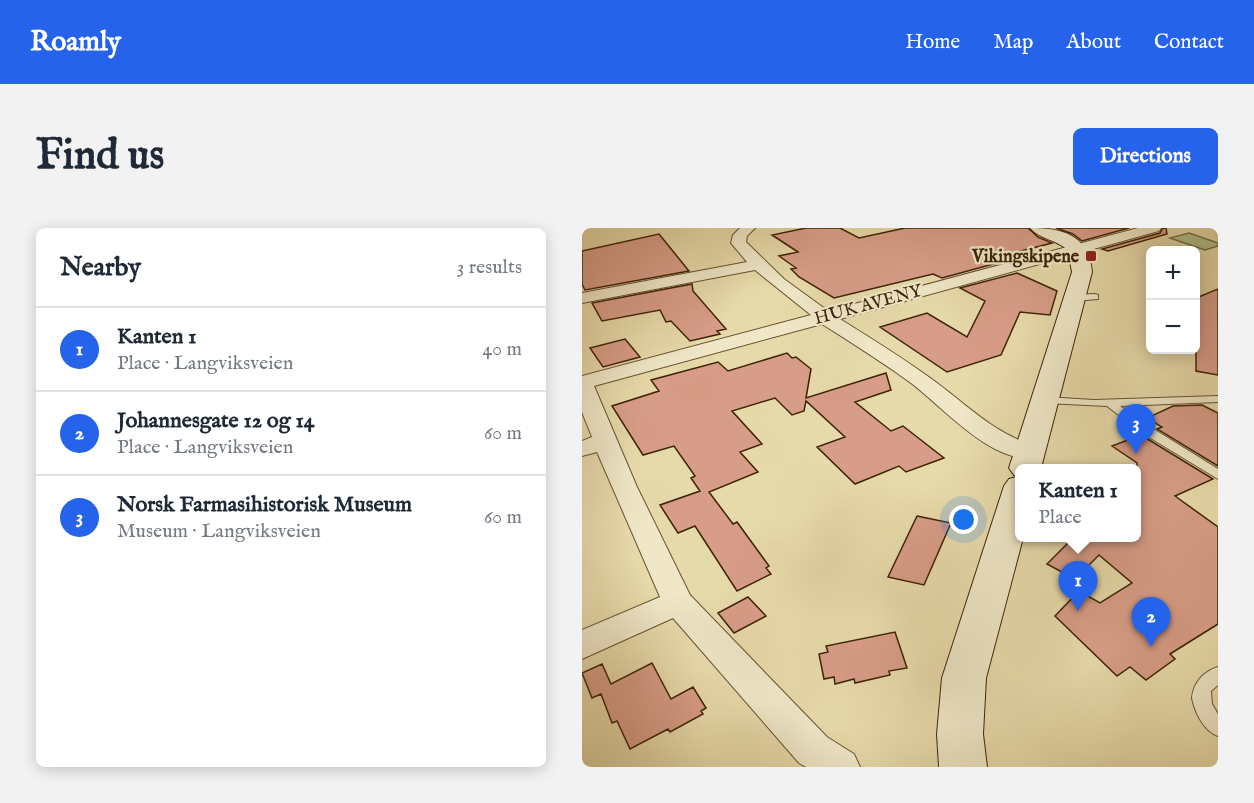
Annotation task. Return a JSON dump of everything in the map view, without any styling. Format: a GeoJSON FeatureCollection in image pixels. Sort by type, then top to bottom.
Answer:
{"type":"FeatureCollection","features":[{"type":"Feature","properties":{"kind":"street"},"geometry":{"type":"LineString","coordinates":[[748,228],[740,234],[738,243],[757,265],[829,320],[922,382],[996,440],[1014,448],[1022,464]]}},
{"type":"Feature","properties":{"kind":"street"},"geometry":{"type":"LineString","coordinates":[[1026,464],[1045,400],[1084,298],[1079,251],[1067,241],[1039,228]]}},
{"type":"Feature","properties":{"kind":"street","name":"HUK AVENY"},"geometry":{"type":"LineString","coordinates":[[583,387],[1079,251],[1154,228]]}},
{"type":"Feature","properties":{"kind":"street"},"geometry":{"type":"LineString","coordinates":[[582,298],[757,265]]}},
{"type":"Feature","properties":{"kind":"street"},"geometry":{"type":"LineString","coordinates":[[583,387],[594,445],[678,602],[813,750],[840,767]]}},
{"type":"Feature","properties":{"kind":"street"},"geometry":{"type":"LineString","coordinates":[[963,767],[960,734],[964,678],[1015,503]]}},
{"type":"Feature","properties":{"kind":"street"},"geometry":{"type":"LineString","coordinates":[[582,645],[678,602]]}},
{"type":"Feature","properties":{"kind":"lane"},"geometry":{"type":"LineString","coordinates":[[1045,400],[1110,403],[1218,399]]}},
{"type":"Feature","properties":{"kind":"lane"},"geometry":{"type":"LineString","coordinates":[[1110,403],[1143,428],[1218,475]]}},
{"type":"Feature","properties":{"kind":"lane"},"geometry":{"type":"LineString","coordinates":[[1218,674],[1203,687],[1201,697],[1205,711],[1218,728]]}},
{"type":"Feature","properties":{"kind":"green space"},"geometry":{"type":"Polygon","coordinates":[[[1189,233],[1218,243],[1218,246],[1205,250],[1200,246],[1170,238],[1189,233]]]}},
{"type":"Feature","properties":{"kind":"building"},"geometry":{"type":"Polygon","coordinates":[[[806,228],[840,228],[859,238],[905,228],[1028,228],[1038,237],[1052,243],[1006,255],[1011,256],[993,262],[997,263],[942,278],[933,274],[834,298],[799,277],[791,269],[796,268],[779,256],[798,252],[772,235],[806,228]]]}},
{"type":"Feature","properties":{"kind":"building"},"geometry":{"type":"Polygon","coordinates":[[[1056,228],[1129,228],[1082,241],[1073,234],[1056,228]]]}},
{"type":"Feature","properties":{"kind":"building"},"geometry":{"type":"Polygon","coordinates":[[[1163,228],[1166,228],[1167,234],[1108,251],[1102,249],[1160,233],[1163,228]]]}},
{"type":"Feature","properties":{"kind":"building"},"geometry":{"type":"Polygon","coordinates":[[[659,234],[689,271],[585,290],[582,284],[582,251],[659,234]]]}},
{"type":"Feature","properties":{"kind":"building"},"geometry":{"type":"Polygon","coordinates":[[[1017,273],[1057,291],[1050,315],[1020,312],[1001,355],[947,372],[880,327],[927,313],[967,337],[985,301],[960,288],[1017,273]]]}},
{"type":"Feature","properties":{"kind":"building"},"geometry":{"type":"Polygon","coordinates":[[[692,284],[693,291],[726,329],[717,331],[720,334],[690,341],[671,321],[666,322],[660,310],[602,321],[592,303],[692,284]]]}},
{"type":"Feature","properties":{"kind":"building"},"geometry":{"type":"Polygon","coordinates":[[[1218,289],[1218,375],[1196,371],[1196,354],[1200,354],[1200,296],[1218,289]]]}},
{"type":"Feature","properties":{"kind":"building"},"geometry":{"type":"Polygon","coordinates":[[[625,339],[640,357],[603,367],[590,348],[625,339]]]}},
{"type":"Feature","properties":{"kind":"building"},"geometry":{"type":"Polygon","coordinates":[[[787,353],[811,369],[806,398],[886,373],[891,390],[855,402],[891,431],[903,426],[944,458],[906,472],[899,466],[855,484],[817,447],[845,437],[806,401],[804,411],[792,415],[775,398],[732,411],[762,444],[740,452],[758,472],[709,492],[733,524],[737,522],[769,566],[766,568],[771,574],[737,591],[695,526],[678,533],[660,505],[700,491],[691,478],[695,476],[674,446],[643,455],[612,406],[659,391],[651,380],[718,362],[728,371],[787,353]]]}},
{"type":"Feature","properties":{"kind":"building"},"geometry":{"type":"Polygon","coordinates":[[[1202,405],[1218,413],[1218,466],[1157,429],[1162,427],[1147,418],[1173,406],[1202,405]]]}},
{"type":"Feature","properties":{"kind":"building"},"geometry":{"type":"Polygon","coordinates":[[[1141,435],[1213,479],[1175,496],[1218,527],[1218,624],[1170,654],[1175,659],[1146,680],[1130,667],[1117,676],[1055,616],[1079,591],[1100,603],[1132,583],[1099,555],[1075,579],[1047,564],[1069,542],[1141,542],[1141,464],[1137,464],[1112,446],[1141,435]]]}},
{"type":"Feature","properties":{"kind":"building"},"geometry":{"type":"Polygon","coordinates":[[[917,516],[951,523],[924,585],[888,577],[917,516]]]}},
{"type":"Feature","properties":{"kind":"building"},"geometry":{"type":"Polygon","coordinates":[[[748,597],[766,616],[734,633],[718,613],[748,597]]]}},
{"type":"Feature","properties":{"kind":"building"},"geometry":{"type":"Polygon","coordinates":[[[895,632],[907,668],[889,671],[890,675],[855,683],[854,679],[835,684],[834,677],[824,679],[819,654],[828,652],[826,646],[895,632]]]}},
{"type":"Feature","properties":{"kind":"building"},"geometry":{"type":"Polygon","coordinates":[[[652,663],[671,699],[693,687],[706,708],[701,711],[703,714],[670,732],[668,729],[630,749],[617,721],[612,723],[601,694],[592,698],[582,673],[602,664],[611,684],[652,663]]]}},
{"type":"Feature","properties":{"kind":"place","name":"Vikingskipene"},"geometry":{"type":"Point","coordinates":[1091,256]}},
{"type":"Feature","properties":{"kind":"place","name":"Norsk Farmasihistorisk Museum"},"geometry":{"type":"Point","coordinates":[1136,454]}},
{"type":"Feature","properties":{"kind":"place","name":"Kanten 1"},"geometry":{"type":"Point","coordinates":[1078,611]}},
{"type":"Feature","properties":{"kind":"place","name":"Johannesgate 12 og 14"},"geometry":{"type":"Point","coordinates":[1151,647]}}]}
